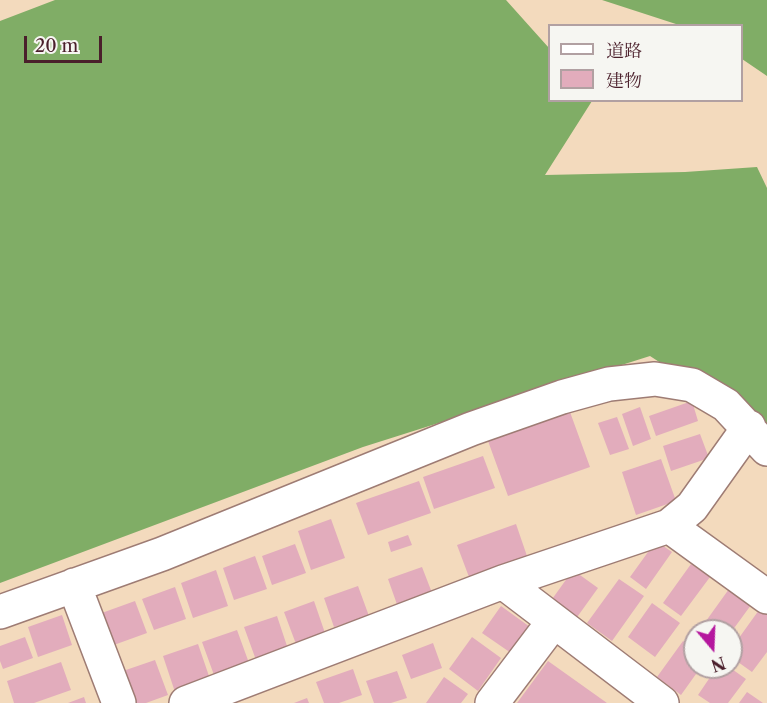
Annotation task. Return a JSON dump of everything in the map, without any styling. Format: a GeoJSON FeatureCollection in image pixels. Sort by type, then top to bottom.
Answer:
{"type":"FeatureCollection","features":[{"type":"Feature","properties":{"kind":"street"},"geometry":{"type":"LineString","coordinates":[[0,612],[162,554],[471,429],[562,397],[609,384],[655,379],[692,385],[726,405],[758,438],[692,507],[669,526],[503,582],[186,703]]}},
{"type":"Feature","properties":{"kind":"street"},"geometry":{"type":"LineString","coordinates":[[669,526],[767,597]]}},
{"type":"Feature","properties":{"kind":"street"},"geometry":{"type":"LineString","coordinates":[[503,582],[662,703]]}},
{"type":"Feature","properties":{"kind":"street"},"geometry":{"type":"LineString","coordinates":[[74,585],[119,703]]}},
{"type":"Feature","properties":{"kind":"street"},"geometry":{"type":"LineString","coordinates":[[492,703],[554,621]]}},
{"type":"Feature","properties":{"kind":"green space"},"geometry":{"type":"Polygon","coordinates":[[[55,0],[506,0],[548,47],[548,102],[591,102],[545,175],[685,172],[757,167],[767,188],[767,432],[650,356],[363,447],[0,583],[0,21],[55,0]]]}},
{"type":"Feature","properties":{"kind":"green space"},"geometry":{"type":"Polygon","coordinates":[[[602,0],[767,0],[767,76],[743,60],[743,24],[676,24],[602,0]]]}},
{"type":"Feature","properties":{"kind":"building"},"geometry":{"type":"Polygon","coordinates":[[[692,401],[698,421],[656,436],[649,416],[692,401]]]}},
{"type":"Feature","properties":{"kind":"building"},"geometry":{"type":"Polygon","coordinates":[[[640,407],[651,439],[633,446],[622,414],[640,407]]]}},
{"type":"Feature","properties":{"kind":"building"},"geometry":{"type":"Polygon","coordinates":[[[570,412],[590,467],[508,496],[488,441],[570,412]]]}},
{"type":"Feature","properties":{"kind":"building"},"geometry":{"type":"Polygon","coordinates":[[[617,417],[629,449],[610,455],[598,423],[617,417]]]}},
{"type":"Feature","properties":{"kind":"building"},"geometry":{"type":"Polygon","coordinates":[[[700,434],[709,458],[671,471],[663,446],[700,434]]]}},
{"type":"Feature","properties":{"kind":"building"},"geometry":{"type":"Polygon","coordinates":[[[483,456],[495,488],[434,509],[423,477],[483,456]]]}},
{"type":"Feature","properties":{"kind":"building"},"geometry":{"type":"Polygon","coordinates":[[[661,459],[676,501],[636,515],[622,472],[661,459]]]}},
{"type":"Feature","properties":{"kind":"building"},"geometry":{"type":"Polygon","coordinates":[[[419,481],[431,513],[368,535],[356,503],[419,481]]]}},
{"type":"Feature","properties":{"kind":"building"},"geometry":{"type":"Polygon","coordinates":[[[331,519],[345,558],[311,570],[298,531],[331,519]]]}},
{"type":"Feature","properties":{"kind":"building"},"geometry":{"type":"Polygon","coordinates":[[[516,524],[527,556],[469,577],[457,545],[516,524]]]}},
{"type":"Feature","properties":{"kind":"building"},"geometry":{"type":"Polygon","coordinates":[[[408,535],[412,545],[391,552],[388,542],[408,535]]]}},
{"type":"Feature","properties":{"kind":"building"},"geometry":{"type":"Polygon","coordinates":[[[656,541],[672,552],[646,589],[630,577],[656,541]]]}},
{"type":"Feature","properties":{"kind":"building"},"geometry":{"type":"Polygon","coordinates":[[[295,544],[306,573],[272,585],[262,556],[295,544]]]}},
{"type":"Feature","properties":{"kind":"building"},"geometry":{"type":"Polygon","coordinates":[[[255,556],[267,589],[234,600],[223,568],[255,556]]]}},
{"type":"Feature","properties":{"kind":"building"},"geometry":{"type":"Polygon","coordinates":[[[691,564],[710,577],[681,616],[663,603],[691,564]]]}},
{"type":"Feature","properties":{"kind":"building"},"geometry":{"type":"Polygon","coordinates":[[[422,567],[434,598],[399,610],[388,579],[422,567]]]}},
{"type":"Feature","properties":{"kind":"building"},"geometry":{"type":"Polygon","coordinates":[[[216,570],[228,606],[193,618],[181,583],[216,570]]]}},
{"type":"Feature","properties":{"kind":"building"},"geometry":{"type":"Polygon","coordinates":[[[573,570],[598,588],[575,620],[550,602],[573,570]]]}},
{"type":"Feature","properties":{"kind":"building"},"geometry":{"type":"Polygon","coordinates":[[[619,579],[644,596],[612,641],[587,623],[619,579]]]}},
{"type":"Feature","properties":{"kind":"building"},"geometry":{"type":"Polygon","coordinates":[[[358,586],[369,616],[334,627],[324,598],[358,586]]]}},
{"type":"Feature","properties":{"kind":"building"},"geometry":{"type":"Polygon","coordinates":[[[175,587],[186,619],[154,630],[142,599],[175,587]]]}},
{"type":"Feature","properties":{"kind":"building"},"geometry":{"type":"Polygon","coordinates":[[[729,589],[751,605],[741,619],[707,619],[729,589]]]}},
{"type":"Feature","properties":{"kind":"building"},"geometry":{"type":"Polygon","coordinates":[[[135,601],[147,633],[111,646],[99,614],[135,601]]]}},
{"type":"Feature","properties":{"kind":"building"},"geometry":{"type":"Polygon","coordinates":[[[314,601],[325,633],[296,644],[284,612],[314,601]]]}},
{"type":"Feature","properties":{"kind":"building"},"geometry":{"type":"Polygon","coordinates":[[[652,603],[680,623],[655,657],[628,637],[652,603]]]}},
{"type":"Feature","properties":{"kind":"building"},"geometry":{"type":"Polygon","coordinates":[[[501,606],[530,627],[511,653],[482,633],[501,606]]]}},
{"type":"Feature","properties":{"kind":"building"},"geometry":{"type":"Polygon","coordinates":[[[759,610],[767,615],[767,652],[752,672],[743,666],[743,632],[759,610]]]}},
{"type":"Feature","properties":{"kind":"building"},"geometry":{"type":"Polygon","coordinates":[[[62,615],[72,645],[38,657],[28,627],[62,615]]]}},
{"type":"Feature","properties":{"kind":"building"},"geometry":{"type":"Polygon","coordinates":[[[277,616],[288,649],[256,660],[244,627],[277,616]]]}},
{"type":"Feature","properties":{"kind":"building"},"geometry":{"type":"Polygon","coordinates":[[[237,630],[249,663],[214,675],[202,642],[237,630]]]}},
{"type":"Feature","properties":{"kind":"building"},"geometry":{"type":"Polygon","coordinates":[[[25,637],[33,658],[3,669],[0,661],[0,646],[25,637]]]}},
{"type":"Feature","properties":{"kind":"building"},"geometry":{"type":"Polygon","coordinates":[[[472,637],[501,658],[478,691],[449,669],[472,637]]]}},
{"type":"Feature","properties":{"kind":"building"},"geometry":{"type":"Polygon","coordinates":[[[683,641],[683,679],[692,679],[681,695],[657,677],[683,641]]]}},
{"type":"Feature","properties":{"kind":"building"},"geometry":{"type":"Polygon","coordinates":[[[433,643],[442,668],[411,679],[402,655],[433,643]]]}},
{"type":"Feature","properties":{"kind":"building"},"geometry":{"type":"Polygon","coordinates":[[[198,644],[210,679],[175,692],[163,656],[198,644]]]}},
{"type":"Feature","properties":{"kind":"building"},"geometry":{"type":"Polygon","coordinates":[[[155,660],[168,695],[146,703],[135,703],[123,671],[155,660]]]}},
{"type":"Feature","properties":{"kind":"building"},"geometry":{"type":"Polygon","coordinates":[[[548,661],[607,703],[517,703],[548,661]]]}},
{"type":"Feature","properties":{"kind":"building"},"geometry":{"type":"Polygon","coordinates":[[[61,662],[71,690],[34,703],[14,703],[7,681],[61,662]]]}},
{"type":"Feature","properties":{"kind":"building"},"geometry":{"type":"Polygon","coordinates":[[[353,669],[362,695],[339,703],[324,703],[316,682],[353,669]]]}},
{"type":"Feature","properties":{"kind":"building"},"geometry":{"type":"Polygon","coordinates":[[[397,671],[407,698],[391,703],[374,703],[366,681],[397,671]]]}},
{"type":"Feature","properties":{"kind":"building"},"geometry":{"type":"Polygon","coordinates":[[[444,677],[468,694],[461,703],[426,703],[444,677]]]}},
{"type":"Feature","properties":{"kind":"building"},"geometry":{"type":"Polygon","coordinates":[[[743,677],[746,679],[728,703],[710,703],[698,695],[709,679],[743,679],[743,677]]]}},
{"type":"Feature","properties":{"kind":"building"},"geometry":{"type":"Polygon","coordinates":[[[747,692],[763,703],[739,703],[747,692]]]}},
{"type":"Feature","properties":{"kind":"building"},"geometry":{"type":"Polygon","coordinates":[[[84,697],[86,703],[68,703],[84,697]]]}},
{"type":"Feature","properties":{"kind":"building"},"geometry":{"type":"Polygon","coordinates":[[[307,698],[309,703],[294,703],[307,698]]]}}]}
